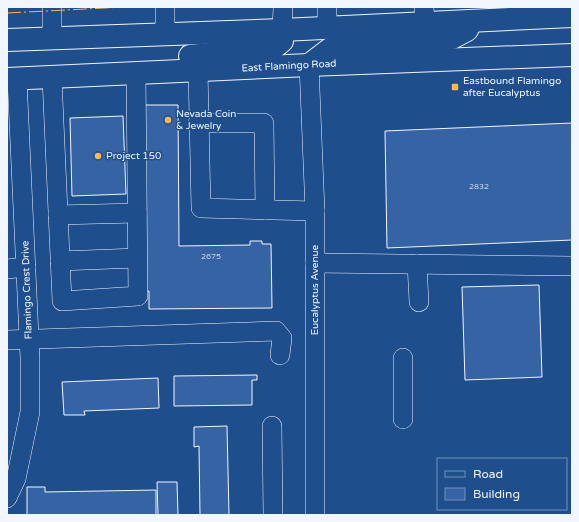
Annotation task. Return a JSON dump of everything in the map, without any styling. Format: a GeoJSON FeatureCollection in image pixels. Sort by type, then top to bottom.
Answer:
{"type":"FeatureCollection","features":[{"type":"Feature","properties":{"kind":"main road"},"geometry":{"type":"LineString","coordinates":[[7,40],[52,37],[282,30],[327,17],[471,14],[572,16]]}},
{"type":"Feature","properties":{"kind":"main road"},"geometry":{"type":"LineString","coordinates":[[308,65],[330,49],[340,46],[452,38],[468,30],[471,14]]}},
{"type":"Feature","properties":{"kind":"main road"},"geometry":{"type":"LineString","coordinates":[[136,74],[140,67],[152,62],[169,58],[271,48],[280,44],[282,41],[282,30]]}},
{"type":"Feature","properties":{"kind":"main road","name":"East Flamingo Road"},"geometry":{"type":"LineString","coordinates":[[12,79],[308,65],[572,55]]}},
{"type":"Feature","properties":{"kind":"street"},"geometry":{"type":"LineString","coordinates":[[52,7],[52,37]]}},
{"type":"Feature","properties":{"kind":"street"},"geometry":{"type":"LineString","coordinates":[[165,7],[165,34]]}},
{"type":"Feature","properties":{"kind":"street"},"geometry":{"type":"LineString","coordinates":[[282,30],[283,7]]}},
{"type":"Feature","properties":{"kind":"street","name":"Eucalyptus Avenue"},"geometry":{"type":"LineString","coordinates":[[308,65],[315,211],[315,515]]}},
{"type":"Feature","properties":{"kind":"street"},"geometry":{"type":"LineString","coordinates":[[198,70],[201,208],[315,211]]}},
{"type":"Feature","properties":{"kind":"street"},"geometry":{"type":"LineString","coordinates":[[52,78],[62,301],[138,296],[136,74]]}},
{"type":"Feature","properties":{"kind":"street","name":"Flamingo Crest Drive"},"geometry":{"type":"LineString","coordinates":[[7,498],[16,479],[30,412],[26,267],[14,161],[12,79]]}},
{"type":"Feature","properties":{"kind":"street"},"geometry":{"type":"LineString","coordinates":[[198,123],[264,122],[265,210]]}},
{"type":"Feature","properties":{"kind":"street"},"geometry":{"type":"LineString","coordinates":[[58,215],[137,213]]}},
{"type":"Feature","properties":{"kind":"street"},"geometry":{"type":"LineString","coordinates":[[60,261],[137,258]]}},
{"type":"Feature","properties":{"kind":"street"},"geometry":{"type":"LineString","coordinates":[[315,263],[572,266]]}},
{"type":"Feature","properties":{"kind":"street"},"geometry":{"type":"LineString","coordinates":[[417,264],[419,302]]}},
{"type":"Feature","properties":{"kind":"street"},"geometry":{"type":"LineString","coordinates":[[7,269],[26,267]]}},
{"type":"Feature","properties":{"kind":"street"},"geometry":{"type":"LineString","coordinates":[[7,340],[29,338],[276,331],[282,338],[280,355]]}},
{"type":"Feature","properties":{"kind":"street"},"geometry":{"type":"LineString","coordinates":[[403,358],[403,419]]}},
{"type":"Feature","properties":{"kind":"street"},"geometry":{"type":"LineString","coordinates":[[272,426],[273,515]]}},
{"type":"Feature","properties":{"kind":"building"},"geometry":{"type":"Polygon","coordinates":[[[142,105],[178,105],[179,246],[250,245],[250,241],[262,241],[262,244],[271,244],[272,308],[149,309],[149,291],[144,291],[142,105]]]}},
{"type":"Feature","properties":{"kind":"building","name":"Project 150"},"geometry":{"type":"Polygon","coordinates":[[[123,116],[126,194],[72,196],[70,118],[123,116]]]}},
{"type":"Feature","properties":{"kind":"building"},"geometry":{"type":"Polygon","coordinates":[[[572,123],[572,240],[387,248],[385,131],[572,123]]]}},
{"type":"Feature","properties":{"kind":"building"},"geometry":{"type":"Polygon","coordinates":[[[539,285],[542,377],[465,380],[462,287],[539,285]]]}},
{"type":"Feature","properties":{"kind":"building"},"geometry":{"type":"Polygon","coordinates":[[[257,375],[257,380],[252,380],[252,405],[174,406],[174,376],[257,375]]]}},
{"type":"Feature","properties":{"kind":"building"},"geometry":{"type":"Polygon","coordinates":[[[158,378],[159,408],[84,411],[85,415],[64,415],[62,382],[158,378]]]}},
{"type":"Feature","properties":{"kind":"building"},"geometry":{"type":"Polygon","coordinates":[[[227,426],[229,515],[200,515],[199,446],[194,447],[194,427],[227,426]]]}},
{"type":"Feature","properties":{"kind":"building"},"geometry":{"type":"Polygon","coordinates":[[[157,482],[177,482],[178,515],[158,515],[157,482]]]}},
{"type":"Feature","properties":{"kind":"building"},"geometry":{"type":"Polygon","coordinates":[[[27,487],[45,487],[45,492],[156,490],[156,515],[27,515],[27,487]]]}},
{"type":"Feature","properties":{"kind":"power"},"geometry":{"type":"LineString","coordinates":[[7,13],[125,7]]}},
{"type":"Feature","properties":{"kind":"place","name":"Eastbound Flamingo after Eucalyptus"},"geometry":{"type":"Point","coordinates":[455,87]}},
{"type":"Feature","properties":{"kind":"place","name":"Nevada Coin & Jewelry"},"geometry":{"type":"Point","coordinates":[168,120]}},
{"type":"Feature","properties":{"kind":"place","name":"Project 150"},"geometry":{"type":"Point","coordinates":[98,156]}}]}
